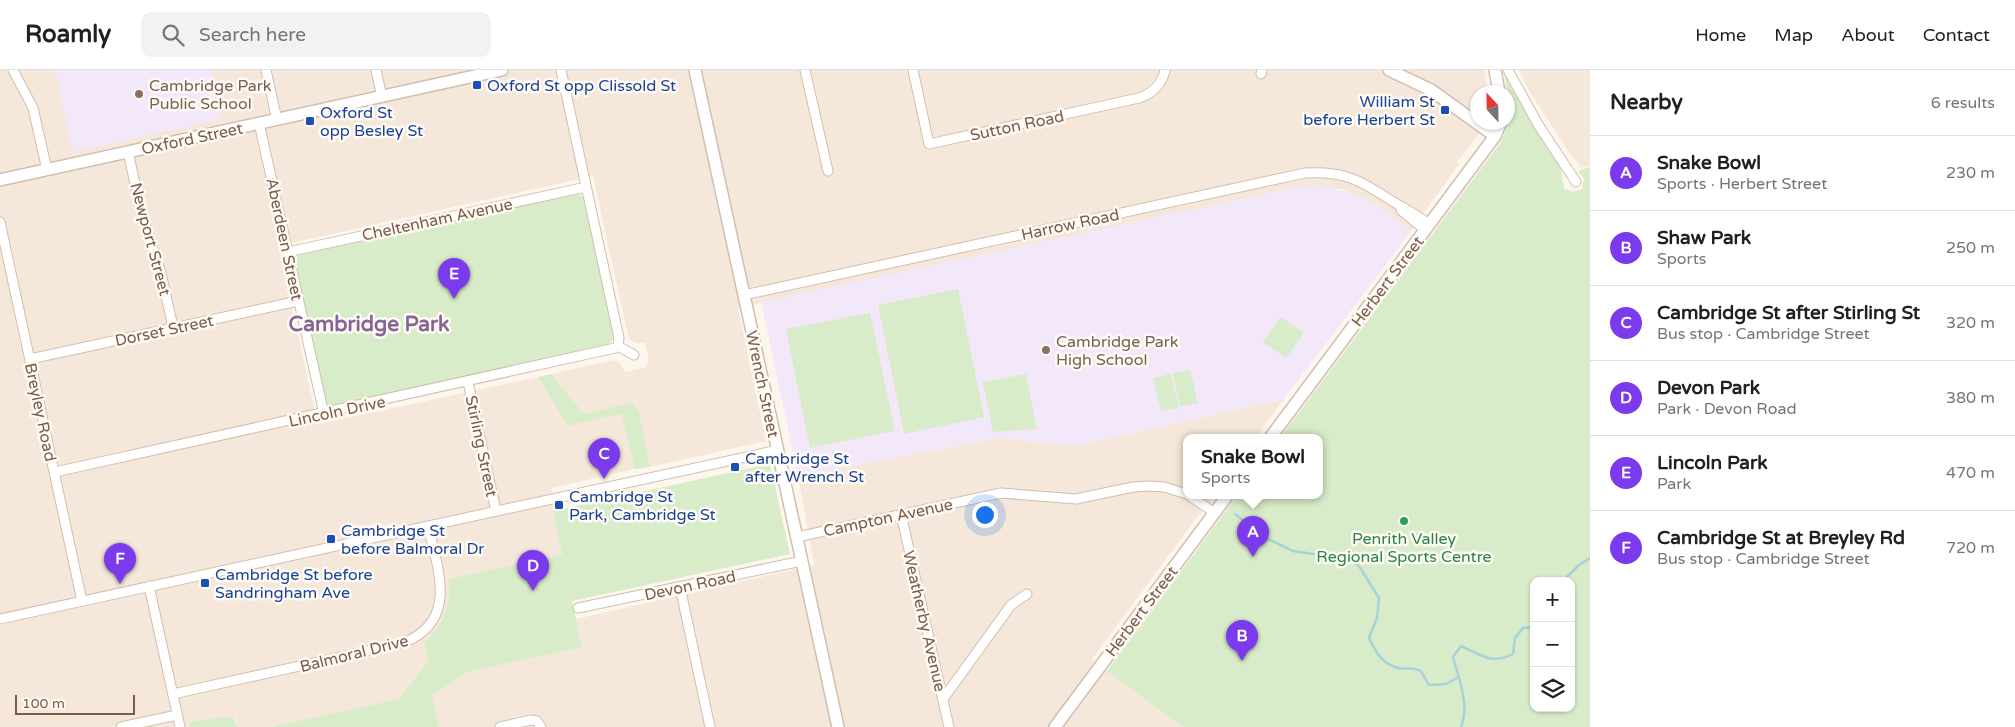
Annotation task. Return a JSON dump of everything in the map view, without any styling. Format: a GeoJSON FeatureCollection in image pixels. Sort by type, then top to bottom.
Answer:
{"type":"FeatureCollection","features":[{"type":"Feature","properties":{"kind":"street"},"geometry":{"type":"LineString","coordinates":[[13,70],[33,108],[47,170]]}},
{"type":"Feature","properties":{"kind":"street"},"geometry":{"type":"LineString","coordinates":[[266,70],[277,120]]}},
{"type":"Feature","properties":{"kind":"street"},"geometry":{"type":"LineString","coordinates":[[376,70],[382,96]]}},
{"type":"Feature","properties":{"kind":"street","name":"Oxford Street"},"geometry":{"type":"LineString","coordinates":[[0,180],[502,70]]}},
{"type":"Feature","properties":{"kind":"street"},"geometry":{"type":"LineString","coordinates":[[561,70],[617,324],[620,342],[618,346],[634,355]]}},
{"type":"Feature","properties":{"kind":"street","name":"Wrench Street"},"geometry":{"type":"LineString","coordinates":[[695,70],[838,727]]}},
{"type":"Feature","properties":{"kind":"street"},"geometry":{"type":"LineString","coordinates":[[805,70],[828,171]]}},
{"type":"Feature","properties":{"kind":"street","name":"Sutton Road"},"geometry":{"type":"LineString","coordinates":[[913,70],[929,144],[1139,98],[1158,87],[1165,70]]}},
{"type":"Feature","properties":{"kind":"street"},"geometry":{"type":"LineString","coordinates":[[1389,70],[1430,90],[1495,136]]}},
{"type":"Feature","properties":{"kind":"street"},"geometry":{"type":"LineString","coordinates":[[1495,70],[1498,85]]}},
{"type":"Feature","properties":{"kind":"street"},"geometry":{"type":"LineString","coordinates":[[1508,70],[1539,126],[1576,182]]}},
{"type":"Feature","properties":{"kind":"street","name":"Aberdeen Street"},"geometry":{"type":"LineString","coordinates":[[259,123],[324,414]]}},
{"type":"Feature","properties":{"kind":"street","name":"Herbert Street"},"geometry":{"type":"LineString","coordinates":[[1273,434],[1498,130]]}},
{"type":"Feature","properties":{"kind":"street","name":"Newport Street"},"geometry":{"type":"LineString","coordinates":[[128,152],[141,211],[160,266],[173,327]]}},
{"type":"Feature","properties":{"kind":"street","name":"Harrow Road"},"geometry":{"type":"LineString","coordinates":[[744,295],[1305,173],[1327,173],[1350,177],[1370,186],[1392,201],[1415,224],[1427,227]]}},
{"type":"Feature","properties":{"kind":"street","name":"Cheltenham Avenue"},"geometry":{"type":"LineString","coordinates":[[288,252],[586,186]]}},
{"type":"Feature","properties":{"kind":"street","name":"Breyley Road"},"geometry":{"type":"LineString","coordinates":[[0,222],[82,601]]}},
{"type":"Feature","properties":{"kind":"street","name":"Dorset Street"},"geometry":{"type":"LineString","coordinates":[[30,359],[298,301]]}},
{"type":"Feature","properties":{"kind":"street","name":"Lincoln Drive"},"geometry":{"type":"LineString","coordinates":[[54,472],[468,382],[611,350],[618,346]]}},
{"type":"Feature","properties":{"kind":"street","name":"Stirling Street"},"geometry":{"type":"LineString","coordinates":[[468,382],[496,511]]}},
{"type":"Feature","properties":{"kind":"street"},"geometry":{"type":"LineString","coordinates":[[0,619],[778,450]]}},
{"type":"Feature","properties":{"kind":"street","name":"Campton Avenue"},"geometry":{"type":"LineString","coordinates":[[797,537],[1001,494],[1076,499],[1133,487],[1149,486],[1164,487],[1183,493]]}},
{"type":"Feature","properties":{"kind":"street"},"geometry":{"type":"LineString","coordinates":[[1194,499],[1214,513]]}},
{"type":"Feature","properties":{"kind":"street","name":"Herbert Street"},"geometry":{"type":"LineString","coordinates":[[1060,726],[1226,499]]}},
{"type":"Feature","properties":{"kind":"street","name":"Weatherby Avenue"},"geometry":{"type":"LineString","coordinates":[[902,514],[949,727]]}},
{"type":"Feature","properties":{"kind":"street","name":"Balmoral Drive"},"geometry":{"type":"LineString","coordinates":[[173,694],[404,643],[417,637],[432,621],[441,601],[440,581],[428,526]]}},
{"type":"Feature","properties":{"kind":"street","name":"Devon Road"},"geometry":{"type":"LineString","coordinates":[[578,608],[802,561]]}},
{"type":"Feature","properties":{"kind":"street"},"geometry":{"type":"LineString","coordinates":[[149,586],[180,727]]}},
{"type":"Feature","properties":{"kind":"street"},"geometry":{"type":"LineString","coordinates":[[680,587],[710,727]]}},
{"type":"Feature","properties":{"kind":"street"},"geometry":{"type":"LineString","coordinates":[[943,699],[1011,605],[1028,594]]}},
{"type":"Feature","properties":{"kind":"street"},"geometry":{"type":"LineString","coordinates":[[121,727],[177,715]]}},
{"type":"Feature","properties":{"kind":"street"},"geometry":{"type":"LineString","coordinates":[[500,727],[531,720],[537,721],[540,727]]}},
{"type":"Feature","properties":{"kind":"shaded area"},"geometry":{"type":"Polygon","coordinates":[[[0,70],[1484,70],[1487,85],[1470,85],[1470,130],[1480,130],[1457,162],[1459,164],[1411,231],[1376,205],[1354,194],[1341,189],[1303,186],[738,308],[766,441],[650,467],[639,412],[632,402],[584,414],[551,374],[613,360],[620,363],[625,372],[645,368],[649,361],[645,343],[635,343],[629,339],[593,176],[278,246],[318,424],[538,377],[568,426],[621,414],[635,469],[552,488],[553,511],[562,554],[448,579],[450,596],[445,615],[435,632],[424,643],[428,661],[399,699],[270,727],[236,727],[234,716],[189,722],[190,727],[0,727],[0,70]]]}},
{"type":"Feature","properties":{"kind":"shaded area","name":"Cambridge Park Public School"},"geometry":{"type":"Polygon","coordinates":[[[55,70],[212,70],[222,119],[73,152],[55,70]]]}},
{"type":"Feature","properties":{"kind":"shaded area"},"geometry":{"type":"Polygon","coordinates":[[[1519,70],[1590,70],[1590,166],[1581,167],[1568,151],[1528,89],[1519,70]]]}},
{"type":"Feature","properties":{"kind":"shaded area","name":"Cambridge Park High School"},"geometry":{"type":"Polygon","coordinates":[[[1321,185],[1354,194],[1376,205],[1411,231],[1284,399],[1074,446],[999,438],[798,476],[761,302],[1303,186],[1321,185]]]}},
{"type":"Feature","properties":{"kind":"shaded area"},"geometry":{"type":"Polygon","coordinates":[[[1284,399],[1258,434],[1183,434],[1183,499],[1211,499],[1092,659],[1183,727],[439,727],[432,695],[468,672],[582,647],[576,619],[814,565],[798,476],[999,438],[1074,446],[1284,399]]]}},
{"type":"Feature","properties":{"kind":"green space"},"geometry":{"type":"Polygon","coordinates":[[[1504,72],[1511,85],[1506,85],[1504,72]]]}},
{"type":"Feature","properties":{"kind":"green space"},"geometry":{"type":"Polygon","coordinates":[[[1515,92],[1526,113],[1560,164],[1564,188],[1573,192],[1582,189],[1584,179],[1578,171],[1590,167],[1590,727],[1183,727],[1107,671],[1235,499],[1323,499],[1323,434],[1283,434],[1501,142],[1506,130],[1515,130],[1515,92]]]}},
{"type":"Feature","properties":{"kind":"green space"},"geometry":{"type":"Polygon","coordinates":[[[576,193],[584,199],[614,335],[608,345],[332,407],[326,404],[295,264],[297,256],[576,193]]]}},
{"type":"Feature","properties":{"kind":"green space"},"geometry":{"type":"Polygon","coordinates":[[[958,289],[984,417],[904,434],[878,305],[958,289]]]}},
{"type":"Feature","properties":{"kind":"green space"},"geometry":{"type":"Polygon","coordinates":[[[870,313],[895,431],[810,448],[786,329],[870,313]]]}},
{"type":"Feature","properties":{"kind":"green space"},"geometry":{"type":"Polygon","coordinates":[[[1281,317],[1304,333],[1286,358],[1263,342],[1281,317]]]}},
{"type":"Feature","properties":{"kind":"green space"},"geometry":{"type":"Polygon","coordinates":[[[1190,370],[1198,403],[1180,407],[1173,373],[1190,370]]]}},
{"type":"Feature","properties":{"kind":"green space"},"geometry":{"type":"Polygon","coordinates":[[[551,374],[584,414],[632,402],[639,412],[650,467],[635,469],[621,414],[568,426],[538,377],[551,374]]]}},
{"type":"Feature","properties":{"kind":"green space"},"geometry":{"type":"Polygon","coordinates":[[[1026,374],[1037,429],[993,432],[983,382],[1026,374]]]}},
{"type":"Feature","properties":{"kind":"green space"},"geometry":{"type":"Polygon","coordinates":[[[1171,374],[1179,408],[1161,411],[1153,378],[1171,374]]]}},
{"type":"Feature","properties":{"kind":"green space"},"geometry":{"type":"Polygon","coordinates":[[[770,464],[790,554],[572,601],[582,647],[468,672],[432,695],[439,727],[270,727],[399,699],[428,661],[424,643],[431,636],[445,614],[449,598],[448,579],[562,554],[553,511],[770,464]]]}},
{"type":"Feature","properties":{"kind":"green space"},"geometry":{"type":"Polygon","coordinates":[[[233,716],[236,726],[239,727],[190,727],[189,722],[233,716]]]}},
{"type":"Feature","properties":{"kind":"waterway"},"geometry":{"type":"LineString","coordinates":[[1235,514],[1262,536],[1293,551],[1348,559],[1359,566],[1379,598],[1377,618],[1369,638],[1377,652],[1387,663],[1398,668],[1421,671],[1429,685],[1446,684],[1459,677]]}},
{"type":"Feature","properties":{"kind":"waterway"},"geometry":{"type":"LineString","coordinates":[[1567,577],[1579,565],[1590,558]]}},
{"type":"Feature","properties":{"kind":"waterway"},"geometry":{"type":"LineString","coordinates":[[1461,727],[1464,701],[1453,657],[1461,646],[1487,658],[1499,659],[1506,657],[1513,654],[1515,638],[1523,628],[1530,627]]}},
{"type":"Feature","properties":{"kind":"place","name":"Oxford St opp Clissold St"},"geometry":{"type":"Point","coordinates":[477,85]}},
{"type":"Feature","properties":{"kind":"place","name":"Cambridge Park Public School"},"geometry":{"type":"Point","coordinates":[139,94]}},
{"type":"Feature","properties":{"kind":"place","name":"William St before Herbert St"},"geometry":{"type":"Point","coordinates":[1445,110]}},
{"type":"Feature","properties":{"kind":"place","name":"Oxford St opp Besley St"},"geometry":{"type":"Point","coordinates":[310,121]}},
{"type":"Feature","properties":{"kind":"place","name":"Lincoln Park"},"geometry":{"type":"Point","coordinates":[454,299]}},
{"type":"Feature","properties":{"kind":"place","name":"Cambridge Park High School"},"geometry":{"type":"Point","coordinates":[1046,350]}},
{"type":"Feature","properties":{"kind":"place","name":"Cambridge St after Wrench St"},"geometry":{"type":"Point","coordinates":[735,467]}},
{"type":"Feature","properties":{"kind":"place","name":"Cambridge St after Stirling St"},"geometry":{"type":"Point","coordinates":[604,479]}},
{"type":"Feature","properties":{"kind":"place","name":"Cambridge St Park, Cambridge St"},"geometry":{"type":"Point","coordinates":[559,505]}},
{"type":"Feature","properties":{"kind":"place","name":"Penrith Valley Regional Sports Centre"},"geometry":{"type":"Point","coordinates":[1404,521]}},
{"type":"Feature","properties":{"kind":"place","name":"Cambridge St before Balmoral Dr"},"geometry":{"type":"Point","coordinates":[331,539]}},
{"type":"Feature","properties":{"kind":"place","name":"Snake Bowl"},"geometry":{"type":"Point","coordinates":[1253,557]}},
{"type":"Feature","properties":{"kind":"place","name":"Cambridge St before Sandringham Ave"},"geometry":{"type":"Point","coordinates":[205,583]}},
{"type":"Feature","properties":{"kind":"place","name":"Cambridge St at Breyley Rd"},"geometry":{"type":"Point","coordinates":[120,584]}},
{"type":"Feature","properties":{"kind":"place","name":"Devon Park"},"geometry":{"type":"Point","coordinates":[533,591]}},
{"type":"Feature","properties":{"kind":"place","name":"Shaw Park"},"geometry":{"type":"Point","coordinates":[1242,661]}},
{"type":"Feature","properties":{"kind":"district","name":"Cambridge Park"},"geometry":{"type":"Point","coordinates":[369,324]}}]}
